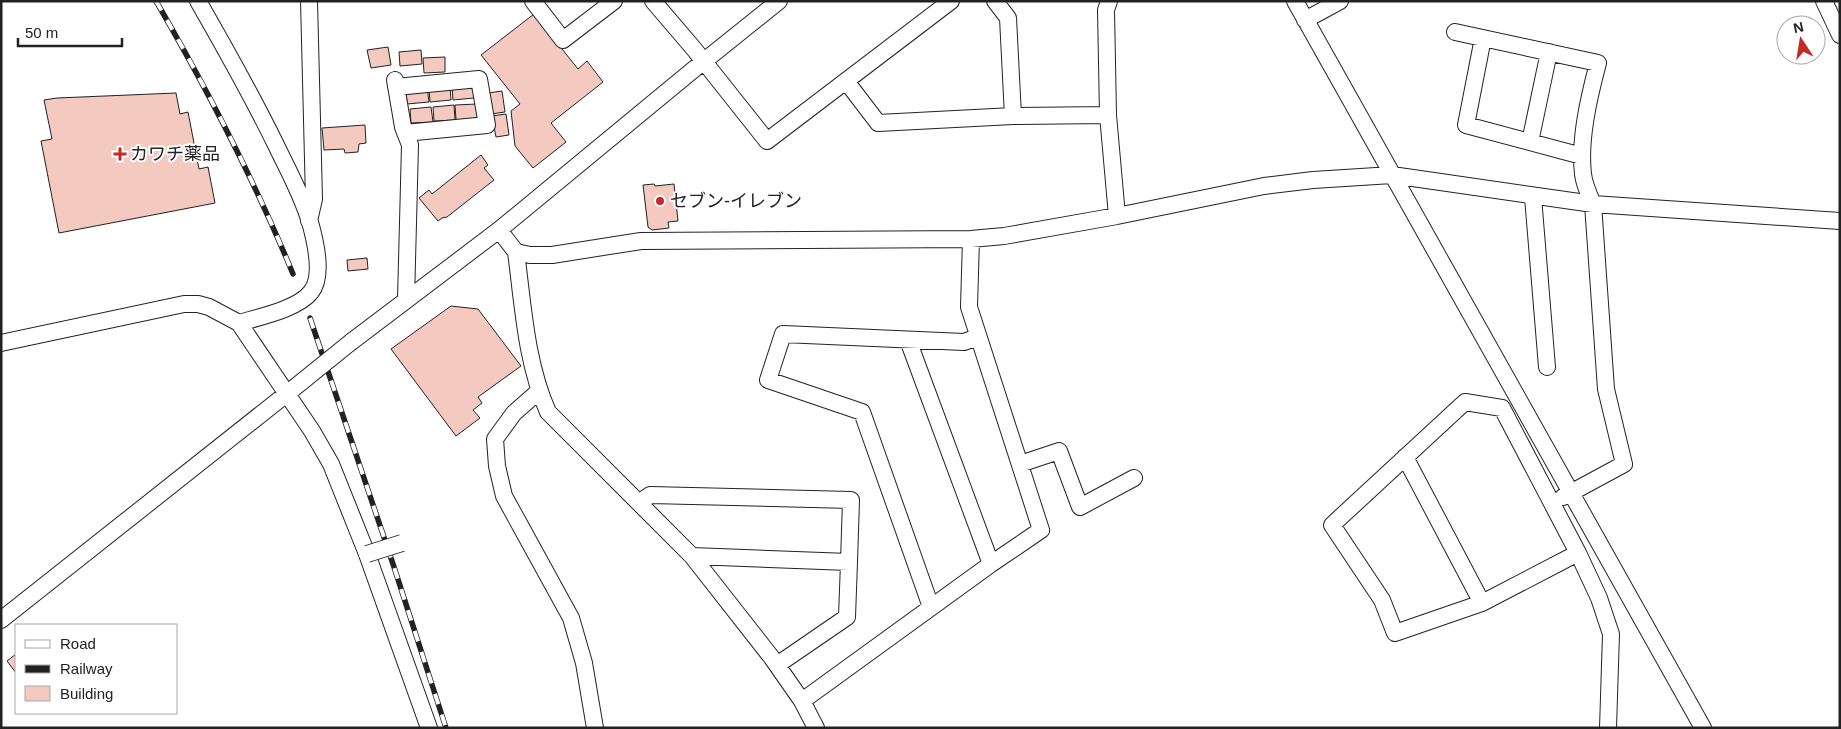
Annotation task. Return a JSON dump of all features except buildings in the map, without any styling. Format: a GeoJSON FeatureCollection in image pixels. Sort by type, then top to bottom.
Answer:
{"type":"FeatureCollection","features":[{"type":"Feature","properties":{"kind":"street"},"geometry":{"type":"LineString","coordinates":[[198,1],[267,127],[293,179],[309,221],[316,249],[318,267],[316,284],[311,293],[298,302],[239,323]]}},
{"type":"Feature","properties":{"kind":"street"},"geometry":{"type":"LineString","coordinates":[[309,1],[314,199],[309,221]]}},
{"type":"Feature","properties":{"kind":"street"},"geometry":{"type":"LineString","coordinates":[[532,1],[563,40],[614,1]]}},
{"type":"Feature","properties":{"kind":"street"},"geometry":{"type":"LineString","coordinates":[[653,1],[767,141],[951,1]]}},
{"type":"Feature","properties":{"kind":"street"},"geometry":{"type":"LineString","coordinates":[[1,620],[351,342],[499,230],[779,1]]}},
{"type":"Feature","properties":{"kind":"street"},"geometry":{"type":"LineString","coordinates":[[995,1],[1008,18],[1013,116]]}},
{"type":"Feature","properties":{"kind":"street"},"geometry":{"type":"LineString","coordinates":[[1109,1],[1106,10],[1108,116],[1117,216]]}},
{"type":"Feature","properties":{"kind":"street"},"geometry":{"type":"LineString","coordinates":[[1295,1],[1704,728]]}},
{"type":"Feature","properties":{"kind":"street"},"geometry":{"type":"LineString","coordinates":[[1305,20],[1340,1]]}},
{"type":"Feature","properties":{"kind":"street"},"geometry":{"type":"LineString","coordinates":[[1824,1],[1840,36]]}},
{"type":"Feature","properties":{"kind":"street"},"geometry":{"type":"LineString","coordinates":[[1455,32],[1598,63],[1589,96],[1582,156],[1583,176],[1593,204],[1606,389],[1624,464],[1552,502]]}},
{"type":"Feature","properties":{"kind":"street"},"geometry":{"type":"LineString","coordinates":[[1483,38],[1466,125],[1582,156]]}},
{"type":"Feature","properties":{"kind":"street"},"geometry":{"type":"LineString","coordinates":[[1530,142],[1549,52]]}},
{"type":"Feature","properties":{"kind":"street"},"geometry":{"type":"LineString","coordinates":[[405,133],[487,125],[479,79],[395,84],[405,133],[410,145],[406,300]]}},
{"type":"Feature","properties":{"kind":"street"},"geometry":{"type":"LineString","coordinates":[[846,81],[878,123],[1013,116],[1108,116]]}},
{"type":"Feature","properties":{"kind":"street"},"geometry":{"type":"LineString","coordinates":[[516,252],[530,255],[552,255],[641,241],[971,239],[1004,236],[1117,216],[1264,186],[1313,180],[1392,175],[1593,204],[1840,221]]}},
{"type":"Feature","properties":{"kind":"street"},"geometry":{"type":"LineString","coordinates":[[1533,196],[1547,368]]}},
{"type":"Feature","properties":{"kind":"street"},"geometry":{"type":"LineString","coordinates":[[499,230],[516,252],[527,335],[539,391],[548,412],[692,556],[777,665],[802,701],[816,728]]}},
{"type":"Feature","properties":{"kind":"street"},"geometry":{"type":"LineString","coordinates":[[802,701],[1040,530],[969,307],[971,239]]}},
{"type":"Feature","properties":{"kind":"street"},"geometry":{"type":"LineString","coordinates":[[1,343],[184,304],[198,304],[209,307],[239,323],[290,391],[331,464],[367,554],[430,728]]}},
{"type":"Feature","properties":{"kind":"street"},"geometry":{"type":"LineString","coordinates":[[931,607],[862,412],[768,380],[783,334],[964,342],[978,337]]}},
{"type":"Feature","properties":{"kind":"street"},"geometry":{"type":"LineString","coordinates":[[908,340],[991,564]]}},
{"type":"Feature","properties":{"kind":"street"},"geometry":{"type":"LineString","coordinates":[[539,391],[514,413],[495,439],[497,466],[504,496],[571,618],[584,663],[595,728]]}},
{"type":"Feature","properties":{"kind":"street"},"geometry":{"type":"LineString","coordinates":[[1578,554],[1482,603],[1395,633],[1382,600],[1332,525],[1464,402],[1502,408],[1578,554],[1599,598],[1611,634],[1608,728]]}},
{"type":"Feature","properties":{"kind":"street"},"geometry":{"type":"LineString","coordinates":[[1020,464],[1059,451],[1080,507],[1134,478]]}},
{"type":"Feature","properties":{"kind":"street"},"geometry":{"type":"LineString","coordinates":[[1405,457],[1482,603]]}},
{"type":"Feature","properties":{"kind":"street"},"geometry":{"type":"LineString","coordinates":[[639,503],[650,495],[851,500],[847,617],[777,665]]}},
{"type":"Feature","properties":{"kind":"street"},"geometry":{"type":"LineString","coordinates":[[367,554],[402,543]]}},
{"type":"Feature","properties":{"kind":"street"},"geometry":{"type":"LineString","coordinates":[[692,556],[849,562]]}},
{"type":"Feature","properties":{"kind":"railway"},"geometry":{"type":"LineString","coordinates":[[156,1],[229,135],[293,274]]}},
{"type":"Feature","properties":{"kind":"railway"},"geometry":{"type":"LineString","coordinates":[[310,318],[446,728]]}},
{"type":"Feature","properties":{"kind":"place","name":"カワチ薬品"},"geometry":{"type":"Point","coordinates":[120,154]}},
{"type":"Feature","properties":{"kind":"place","name":"セブン-イレブン"},"geometry":{"type":"Point","coordinates":[660,201]}}]}
